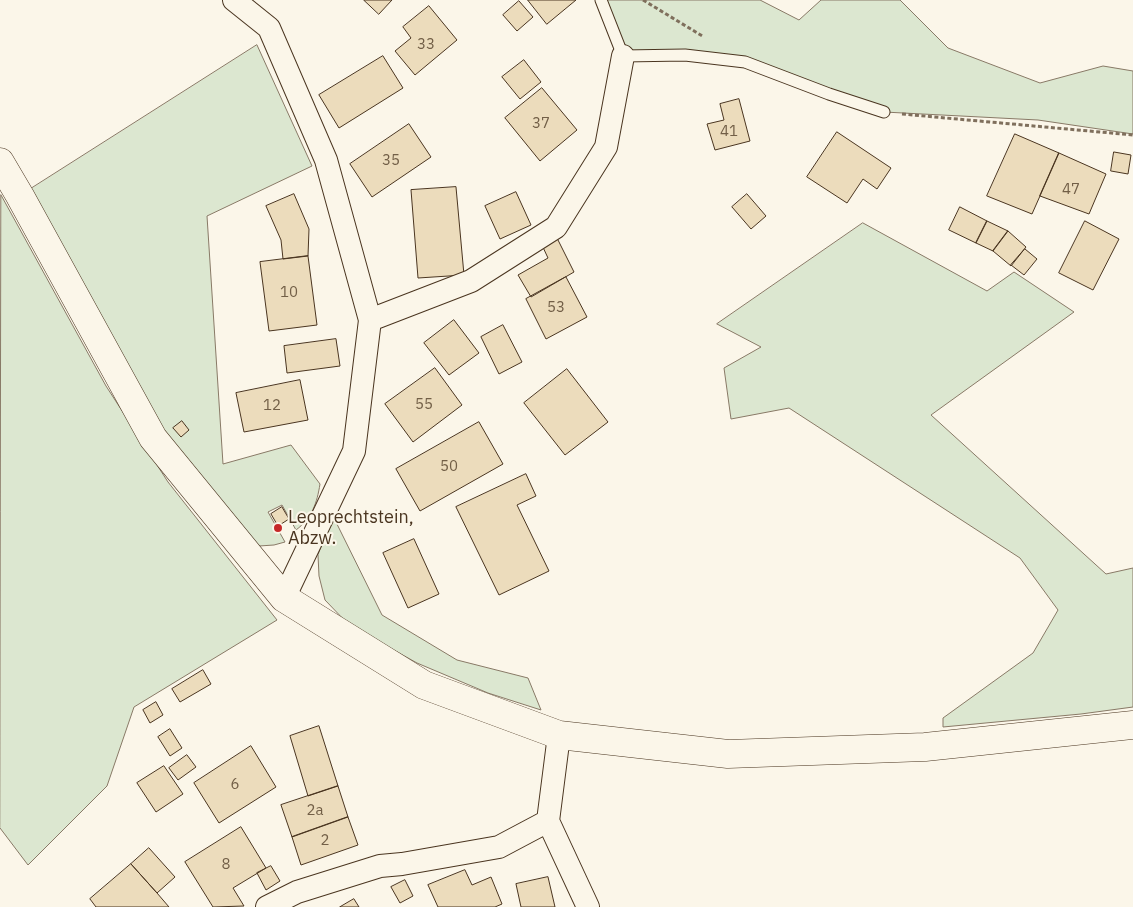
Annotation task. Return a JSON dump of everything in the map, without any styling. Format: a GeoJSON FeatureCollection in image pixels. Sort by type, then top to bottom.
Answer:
{"type":"FeatureCollection","features":[{"type":"Feature","properties":{"kind":"street"},"geometry":{"type":"LineString","coordinates":[[234,0],[269,28],[326,160],[370,320],[354,451],[284,598]]}},
{"type":"Feature","properties":{"kind":"street"},"geometry":{"type":"LineString","coordinates":[[370,320],[471,282],[556,227],[606,147],[623,56]]}},
{"type":"Feature","properties":{"kind":"street"},"geometry":{"type":"LineString","coordinates":[[0,162],[152,438],[284,598],[424,685],[559,735],[728,754],[925,747],[1133,725]]}},
{"type":"Feature","properties":{"kind":"street"},"geometry":{"type":"LineString","coordinates":[[559,735],[548,821],[588,907]]}},
{"type":"Feature","properties":{"kind":"street"},"geometry":{"type":"LineString","coordinates":[[267,907],[297,892],[380,866],[499,847],[548,821]]}},
{"type":"Feature","properties":{"kind":"lane"},"geometry":{"type":"LineString","coordinates":[[601,0],[623,56],[685,55],[745,62],[829,94],[884,112]]}},
{"type":"Feature","properties":{"kind":"path"},"geometry":{"type":"LineString","coordinates":[[643,0],[745,62]]}},
{"type":"Feature","properties":{"kind":"path"},"geometry":{"type":"LineString","coordinates":[[884,112],[1133,135]]}},
{"type":"Feature","properties":{"kind":"green space"},"geometry":{"type":"Polygon","coordinates":[[[602,0],[760,0],[799,20],[821,0],[900,0],[948,48],[1040,83],[1103,66],[1133,71],[1133,134],[1038,120],[884,112],[743,61],[623,56],[602,0]]]}},
{"type":"Feature","properties":{"kind":"green space"},"geometry":{"type":"Polygon","coordinates":[[[257,45],[312,166],[207,216],[223,464],[291,445],[320,484],[313,510],[296,530],[282,505],[268,512],[285,542],[259,546],[241,539],[179,462],[29,190],[257,45]]]}},
{"type":"Feature","properties":{"kind":"green space"},"geometry":{"type":"Polygon","coordinates":[[[1,195],[106,386],[168,482],[277,620],[134,707],[107,786],[28,865],[0,828],[1,195]]]}},
{"type":"Feature","properties":{"kind":"green space"},"geometry":{"type":"Polygon","coordinates":[[[863,223],[987,291],[1014,272],[1074,312],[931,415],[1106,574],[1133,568],[1133,707],[1081,714],[943,727],[943,718],[1033,653],[1058,610],[1020,558],[789,408],[731,419],[724,368],[761,347],[717,324],[863,223]]]}},
{"type":"Feature","properties":{"kind":"green space"},"geometry":{"type":"Polygon","coordinates":[[[333,516],[382,615],[457,660],[528,678],[541,710],[488,693],[417,663],[349,625],[325,600],[319,576],[318,555],[333,516]]]}},
{"type":"Feature","properties":{"kind":"building"},"geometry":{"type":"Polygon","coordinates":[[[364,0],[392,0],[379,14],[364,0]]]}},
{"type":"Feature","properties":{"kind":"building"},"geometry":{"type":"Polygon","coordinates":[[[528,0],[576,0],[547,24],[528,0]]]}},
{"type":"Feature","properties":{"kind":"building"},"geometry":{"type":"Polygon","coordinates":[[[519,1],[533,17],[517,31],[503,15],[519,1]]]}},
{"type":"Feature","properties":{"kind":"building"},"geometry":{"type":"Polygon","coordinates":[[[429,6],[457,40],[415,75],[395,51],[411,38],[403,27],[429,6]]]}},
{"type":"Feature","properties":{"kind":"building"},"geometry":{"type":"Polygon","coordinates":[[[383,56],[403,88],[339,128],[319,95],[383,56]]]}},
{"type":"Feature","properties":{"kind":"building"},"geometry":{"type":"Polygon","coordinates":[[[524,60],[541,82],[520,99],[502,77],[524,60]]]}},
{"type":"Feature","properties":{"kind":"building"},"geometry":{"type":"Polygon","coordinates":[[[542,88],[577,130],[540,161],[505,118],[542,88]]]}},
{"type":"Feature","properties":{"kind":"building"},"geometry":{"type":"Polygon","coordinates":[[[739,99],[750,141],[715,150],[707,124],[724,120],[720,104],[739,99]]]}},
{"type":"Feature","properties":{"kind":"building"},"geometry":{"type":"Polygon","coordinates":[[[409,124],[431,157],[372,197],[350,164],[409,124]]]}},
{"type":"Feature","properties":{"kind":"building"},"geometry":{"type":"Polygon","coordinates":[[[837,132],[891,168],[877,189],[863,179],[847,203],[807,177],[837,132]]]}},
{"type":"Feature","properties":{"kind":"building"},"geometry":{"type":"Polygon","coordinates":[[[1015,134],[1059,153],[1032,214],[987,196],[1015,134]]]}},
{"type":"Feature","properties":{"kind":"building"},"geometry":{"type":"Polygon","coordinates":[[[1114,152],[1131,155],[1128,174],[1111,171],[1114,152]]]}},
{"type":"Feature","properties":{"kind":"building"},"geometry":{"type":"Polygon","coordinates":[[[1059,153],[1106,174],[1089,214],[1040,196],[1059,153]]]}},
{"type":"Feature","properties":{"kind":"building"},"geometry":{"type":"Polygon","coordinates":[[[456,187],[464,275],[418,278],[411,190],[456,187]]]}},
{"type":"Feature","properties":{"kind":"building"},"geometry":{"type":"Polygon","coordinates":[[[516,192],[531,225],[500,239],[485,206],[516,192]]]}},
{"type":"Feature","properties":{"kind":"building"},"geometry":{"type":"Polygon","coordinates":[[[294,194],[309,229],[308,256],[283,259],[281,240],[266,206],[294,194]]]}},
{"type":"Feature","properties":{"kind":"building"},"geometry":{"type":"Polygon","coordinates":[[[747,194],[766,216],[751,229],[732,207],[747,194]]]}},
{"type":"Feature","properties":{"kind":"building"},"geometry":{"type":"Polygon","coordinates":[[[960,207],[987,221],[976,243],[949,230],[960,207]]]}},
{"type":"Feature","properties":{"kind":"building"},"geometry":{"type":"Polygon","coordinates":[[[987,221],[1008,231],[993,251],[976,243],[987,221]]]}},
{"type":"Feature","properties":{"kind":"building"},"geometry":{"type":"Polygon","coordinates":[[[1085,221],[1119,239],[1093,290],[1059,273],[1085,221]]]}},
{"type":"Feature","properties":{"kind":"building"},"geometry":{"type":"Polygon","coordinates":[[[1008,231],[1026,247],[1011,266],[993,251],[1008,231]]]}},
{"type":"Feature","properties":{"kind":"building"},"geometry":{"type":"Polygon","coordinates":[[[556,236],[574,272],[531,297],[518,275],[548,258],[541,243],[556,236]]]}},
{"type":"Feature","properties":{"kind":"building"},"geometry":{"type":"Polygon","coordinates":[[[1025,249],[1037,259],[1024,275],[1011,265],[1025,249]]]}},
{"type":"Feature","properties":{"kind":"building"},"geometry":{"type":"Polygon","coordinates":[[[308,256],[317,325],[269,331],[260,262],[308,256]]]}},
{"type":"Feature","properties":{"kind":"building"},"geometry":{"type":"Polygon","coordinates":[[[566,277],[587,317],[546,339],[526,299],[566,277]]]}},
{"type":"Feature","properties":{"kind":"building"},"geometry":{"type":"Polygon","coordinates":[[[454,320],[479,353],[449,375],[424,343],[454,320]]]}},
{"type":"Feature","properties":{"kind":"building"},"geometry":{"type":"Polygon","coordinates":[[[503,325],[522,362],[499,374],[481,337],[503,325]]]}},
{"type":"Feature","properties":{"kind":"building"},"geometry":{"type":"Polygon","coordinates":[[[336,339],[340,366],[287,373],[284,346],[336,339]]]}},
{"type":"Feature","properties":{"kind":"building"},"geometry":{"type":"Polygon","coordinates":[[[435,368],[462,405],[413,442],[385,404],[435,368]]]}},
{"type":"Feature","properties":{"kind":"building"},"geometry":{"type":"Polygon","coordinates":[[[567,369],[608,422],[565,455],[524,403],[567,369]]]}},
{"type":"Feature","properties":{"kind":"building"},"geometry":{"type":"Polygon","coordinates":[[[300,380],[308,420],[244,432],[236,393],[300,380]]]}},
{"type":"Feature","properties":{"kind":"building"},"geometry":{"type":"Polygon","coordinates":[[[182,421],[189,430],[181,437],[173,428],[182,421]]]}},
{"type":"Feature","properties":{"kind":"building"},"geometry":{"type":"Polygon","coordinates":[[[479,422],[503,464],[420,511],[396,469],[479,422]]]}},
{"type":"Feature","properties":{"kind":"building"},"geometry":{"type":"Polygon","coordinates":[[[526,474],[536,496],[517,505],[549,571],[499,595],[456,507],[526,474]]]}},
{"type":"Feature","properties":{"kind":"building"},"geometry":{"type":"Polygon","coordinates":[[[282,507],[289,519],[278,526],[271,514],[282,507]]]}},
{"type":"Feature","properties":{"kind":"building"},"geometry":{"type":"Polygon","coordinates":[[[414,539],[439,594],[408,608],[383,553],[414,539]]]}},
{"type":"Feature","properties":{"kind":"building"},"geometry":{"type":"Polygon","coordinates":[[[203,670],[211,684],[180,702],[172,689],[203,670]]]}},
{"type":"Feature","properties":{"kind":"building"},"geometry":{"type":"Polygon","coordinates":[[[156,702],[163,715],[150,723],[143,710],[156,702]]]}},
{"type":"Feature","properties":{"kind":"building"},"geometry":{"type":"Polygon","coordinates":[[[319,726],[338,786],[308,796],[290,736],[319,726]]]}},
{"type":"Feature","properties":{"kind":"building"},"geometry":{"type":"Polygon","coordinates":[[[170,729],[182,748],[170,756],[158,737],[170,729]]]}},
{"type":"Feature","properties":{"kind":"building"},"geometry":{"type":"Polygon","coordinates":[[[251,746],[276,787],[219,823],[194,783],[251,746]]]}},
{"type":"Feature","properties":{"kind":"building"},"geometry":{"type":"Polygon","coordinates":[[[187,755],[196,767],[178,780],[169,768],[187,755]]]}},
{"type":"Feature","properties":{"kind":"building"},"geometry":{"type":"Polygon","coordinates":[[[164,766],[183,794],[156,812],[137,783],[164,766]]]}},
{"type":"Feature","properties":{"kind":"building"},"geometry":{"type":"Polygon","coordinates":[[[338,786],[348,817],[292,837],[281,805],[338,786]]]}},
{"type":"Feature","properties":{"kind":"building"},"geometry":{"type":"Polygon","coordinates":[[[348,817],[358,845],[301,865],[292,837],[348,817]]]}},
{"type":"Feature","properties":{"kind":"building"},"geometry":{"type":"Polygon","coordinates":[[[241,827],[266,868],[233,888],[244,906],[213,907],[185,862],[241,827]]]}},
{"type":"Feature","properties":{"kind":"building"},"geometry":{"type":"Polygon","coordinates":[[[149,848],[175,877],[157,893],[131,864],[149,848]]]}},
{"type":"Feature","properties":{"kind":"building"},"geometry":{"type":"Polygon","coordinates":[[[131,864],[169,907],[96,907],[90,899],[131,864]]]}},
{"type":"Feature","properties":{"kind":"building"},"geometry":{"type":"Polygon","coordinates":[[[271,866],[280,881],[266,890],[257,873],[271,866]]]}},
{"type":"Feature","properties":{"kind":"building"},"geometry":{"type":"Polygon","coordinates":[[[465,870],[472,885],[491,877],[502,904],[495,907],[438,907],[428,885],[465,870]]]}},
{"type":"Feature","properties":{"kind":"building"},"geometry":{"type":"Polygon","coordinates":[[[548,877],[555,907],[521,907],[516,884],[548,877]]]}},
{"type":"Feature","properties":{"kind":"building"},"geometry":{"type":"Polygon","coordinates":[[[405,880],[413,896],[400,903],[391,887],[405,880]]]}},
{"type":"Feature","properties":{"kind":"building"},"geometry":{"type":"Polygon","coordinates":[[[354,899],[359,907],[340,907],[354,899]]]}},
{"type":"Feature","properties":{"kind":"place","name":"Leoprechtstein, Abzw."},"geometry":{"type":"Point","coordinates":[278,528]}}]}
